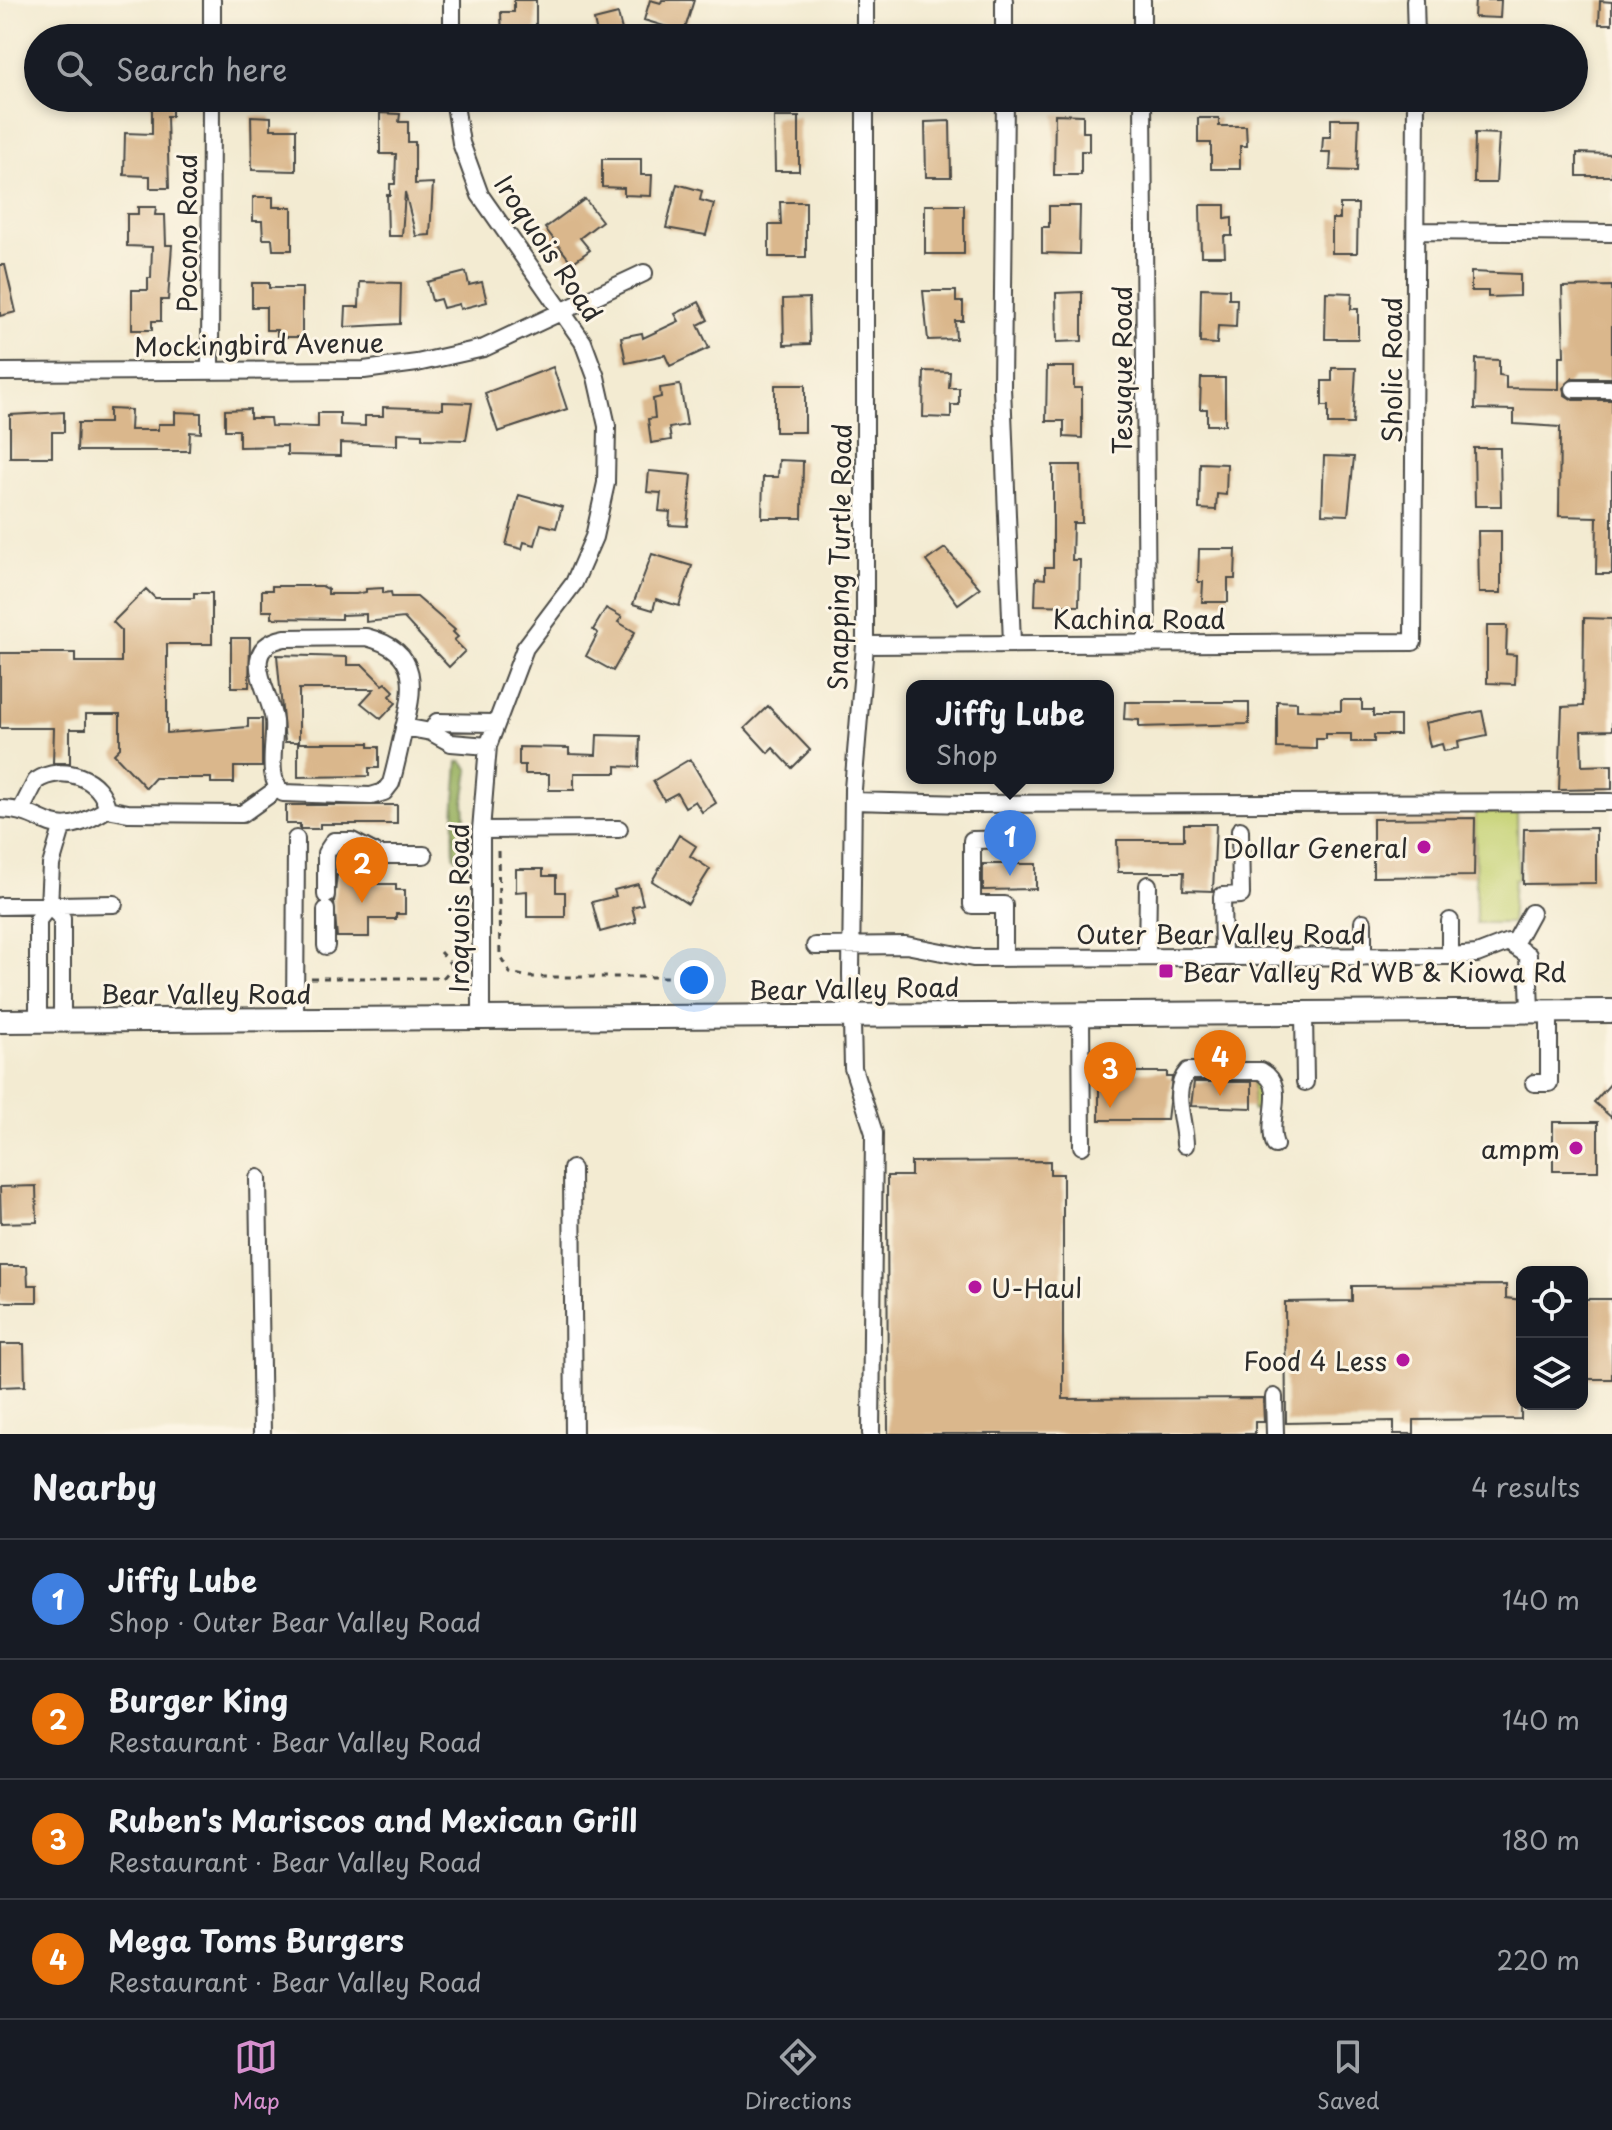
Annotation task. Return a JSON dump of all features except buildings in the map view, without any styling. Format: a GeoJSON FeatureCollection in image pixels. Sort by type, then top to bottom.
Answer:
{"type":"FeatureCollection","features":[{"type":"Feature","properties":{"kind":"main road","name":"Bear Valley Road"},"geometry":{"type":"LineString","coordinates":[[0,1021],[1612,1011]]}},
{"type":"Feature","properties":{"kind":"street"},"geometry":{"type":"LineString","coordinates":[[212,0],[212,24]]}},
{"type":"Feature","properties":{"kind":"street"},"geometry":{"type":"LineString","coordinates":[[452,0],[452,24]]}},
{"type":"Feature","properties":{"kind":"street"},"geometry":{"type":"LineString","coordinates":[[865,0],[865,24]]}},
{"type":"Feature","properties":{"kind":"street"},"geometry":{"type":"LineString","coordinates":[[1004,0],[1004,24]]}},
{"type":"Feature","properties":{"kind":"street"},"geometry":{"type":"LineString","coordinates":[[1142,0],[1142,24]]}},
{"type":"Feature","properties":{"kind":"street"},"geometry":{"type":"LineString","coordinates":[[1415,0],[1416,24]]}},
{"type":"Feature","properties":{"kind":"street","name":"Pocono Road"},"geometry":{"type":"LineString","coordinates":[[210,369],[211,112]]}},
{"type":"Feature","properties":{"kind":"street","name":"Iroquois Road"},"geometry":{"type":"LineString","coordinates":[[456,112],[461,143],[480,195],[583,342],[596,377],[607,426],[606,483],[594,537],[574,583],[525,648],[494,723],[488,746],[481,1020]]}},
{"type":"Feature","properties":{"kind":"street","name":"Snapping Turtle Road"},"geometry":{"type":"LineString","coordinates":[[865,112],[865,645],[853,801],[851,1016],[853,1068],[874,1133],[871,1434]]}},
{"type":"Feature","properties":{"kind":"street"},"geometry":{"type":"LineString","coordinates":[[1005,112],[1002,387],[1012,643]]}},
{"type":"Feature","properties":{"kind":"street","name":"Tesuque Road"},"geometry":{"type":"LineString","coordinates":[[1143,112],[1147,642]]}},
{"type":"Feature","properties":{"kind":"street","name":"Sholic Road"},"geometry":{"type":"LineString","coordinates":[[1413,642],[1416,112]]}},
{"type":"Feature","properties":{"kind":"street"},"geometry":{"type":"LineString","coordinates":[[1416,231],[1612,233]]}},
{"type":"Feature","properties":{"kind":"street","name":"Mockingbird Avenue"},"geometry":{"type":"LineString","coordinates":[[0,372],[364,370],[417,363],[484,348],[565,313],[644,273]]}},
{"type":"Feature","properties":{"kind":"street"},"geometry":{"type":"LineString","coordinates":[[1574,389],[1612,389]]}},
{"type":"Feature","properties":{"kind":"street"},"geometry":{"type":"LineString","coordinates":[[366,637],[388,645],[405,662],[413,693],[391,783],[384,792],[371,796],[290,796],[277,789],[272,710],[258,669],[265,648],[273,640],[366,637]]}},
{"type":"Feature","properties":{"kind":"street","name":"Kachina Road"},"geometry":{"type":"LineString","coordinates":[[865,645],[1413,642]]}},
{"type":"Feature","properties":{"kind":"street"},"geometry":{"type":"LineString","coordinates":[[431,732],[437,722],[494,723]]}},
{"type":"Feature","properties":{"kind":"street"},"geometry":{"type":"LineString","coordinates":[[404,727],[431,732],[451,743],[488,746]]}},
{"type":"Feature","properties":{"kind":"street"},"geometry":{"type":"LineString","coordinates":[[21,810],[36,781],[62,775],[91,781],[100,788],[107,809]]}},
{"type":"Feature","properties":{"kind":"street"},"geometry":{"type":"LineString","coordinates":[[0,809],[21,810],[42,822],[62,828],[77,825],[107,809],[128,813],[242,814],[277,789]]}},
{"type":"Feature","properties":{"kind":"street"},"geometry":{"type":"LineString","coordinates":[[853,801],[965,804],[1612,802]]}},
{"type":"Feature","properties":{"kind":"street"},"geometry":{"type":"LineString","coordinates":[[38,1021],[38,920],[49,906],[51,865],[62,828]]}},
{"type":"Feature","properties":{"kind":"street"},"geometry":{"type":"LineString","coordinates":[[488,830],[619,829]]}},
{"type":"Feature","properties":{"kind":"street"},"geometry":{"type":"LineString","coordinates":[[1223,957],[1222,896],[1241,895],[1240,830]]}},
{"type":"Feature","properties":{"kind":"street"},"geometry":{"type":"LineString","coordinates":[[295,1021],[296,839]]}},
{"type":"Feature","properties":{"kind":"street"},"geometry":{"type":"LineString","coordinates":[[1004,957],[1004,905],[972,905],[972,840],[1025,839]]}},
{"type":"Feature","properties":{"kind":"street"},"geometry":{"type":"LineString","coordinates":[[326,946],[326,853],[334,841],[352,841],[379,855],[424,855]]}},
{"type":"Feature","properties":{"kind":"street"},"geometry":{"type":"LineString","coordinates":[[1147,957],[1148,885]]}},
{"type":"Feature","properties":{"kind":"street"},"geometry":{"type":"LineString","coordinates":[[0,906],[114,904]]}},
{"type":"Feature","properties":{"kind":"street"},"geometry":{"type":"LineString","coordinates":[[49,906],[62,918],[62,1021]]}},
{"type":"Feature","properties":{"kind":"street"},"geometry":{"type":"LineString","coordinates":[[1531,913],[1514,944],[1528,955],[1540,1011],[1549,1083],[1534,1083]]}},
{"type":"Feature","properties":{"kind":"street"},"geometry":{"type":"LineString","coordinates":[[1450,921],[1450,956]]}},
{"type":"Feature","properties":{"kind":"street"},"geometry":{"type":"LineString","coordinates":[[1363,922],[1363,957]]}},
{"type":"Feature","properties":{"kind":"street","name":"Outer Bear Valley Road"},"geometry":{"type":"LineString","coordinates":[[815,946],[906,945],[973,958],[1363,957],[1477,954],[1502,943],[1514,944]]}},
{"type":"Feature","properties":{"kind":"street"},"geometry":{"type":"LineString","coordinates":[[1304,1013],[1305,1082]]}},
{"type":"Feature","properties":{"kind":"street"},"geometry":{"type":"LineString","coordinates":[[1081,1014],[1082,1146]]}},
{"type":"Feature","properties":{"kind":"street"},"geometry":{"type":"LineString","coordinates":[[1185,1145],[1179,1091],[1181,1079],[1188,1071],[1261,1071],[1269,1075],[1277,1091],[1270,1123],[1275,1145]]}},
{"type":"Feature","properties":{"kind":"street"},"geometry":{"type":"LineString","coordinates":[[572,1169],[574,1434]]}},
{"type":"Feature","properties":{"kind":"street"},"geometry":{"type":"LineString","coordinates":[[258,1178],[262,1434]]}},
{"type":"Feature","properties":{"kind":"street"},"geometry":{"type":"LineString","coordinates":[[1274,1397],[1275,1434]]}},
{"type":"Feature","properties":{"kind":"path"},"geometry":{"type":"LineString","coordinates":[[488,830],[499,853],[500,956],[510,973],[530,977],[708,977]]}},
{"type":"Feature","properties":{"kind":"path"},"geometry":{"type":"LineString","coordinates":[[295,978],[443,978],[455,969],[465,955],[465,941]]}},
{"type":"Feature","properties":{"kind":"path"},"geometry":{"type":"LineString","coordinates":[[440,952],[455,969]]}},
{"type":"Feature","properties":{"kind":"green space"},"geometry":{"type":"Polygon","coordinates":[[[462,761],[469,770],[464,802],[467,855],[461,862],[454,856],[454,831],[458,762],[462,761]]]}},
{"type":"Feature","properties":{"kind":"green space"},"geometry":{"type":"Polygon","coordinates":[[[1475,812],[1517,812],[1518,879],[1514,879],[1511,923],[1476,923],[1475,812]]]}},
{"type":"Feature","properties":{"kind":"green space"},"geometry":{"type":"Polygon","coordinates":[[[1252,1075],[1271,1085],[1262,1129],[1261,1110],[1252,1110],[1252,1075]]]}},
{"type":"Feature","properties":{"kind":"place","name":"Dollar General"},"geometry":{"type":"Point","coordinates":[1424,847]}},
{"type":"Feature","properties":{"kind":"place","name":"Jiffy Lube"},"geometry":{"type":"Point","coordinates":[1010,876]}},
{"type":"Feature","properties":{"kind":"place","name":"Burger King"},"geometry":{"type":"Point","coordinates":[362,903]}},
{"type":"Feature","properties":{"kind":"place","name":"Bear Valley Rd WB & Kiowa Rd"},"geometry":{"type":"Point","coordinates":[1166,971]}},
{"type":"Feature","properties":{"kind":"place","name":"Mega Toms Burgers"},"geometry":{"type":"Point","coordinates":[1220,1096]}},
{"type":"Feature","properties":{"kind":"place","name":"Ruben's Mariscos and Mexican Grill"},"geometry":{"type":"Point","coordinates":[1110,1108]}},
{"type":"Feature","properties":{"kind":"place","name":"ampm"},"geometry":{"type":"Point","coordinates":[1576,1148]}},
{"type":"Feature","properties":{"kind":"place","name":"U-Haul"},"geometry":{"type":"Point","coordinates":[975,1287]}},
{"type":"Feature","properties":{"kind":"place","name":"Food 4 Less"},"geometry":{"type":"Point","coordinates":[1403,1360]}}]}
